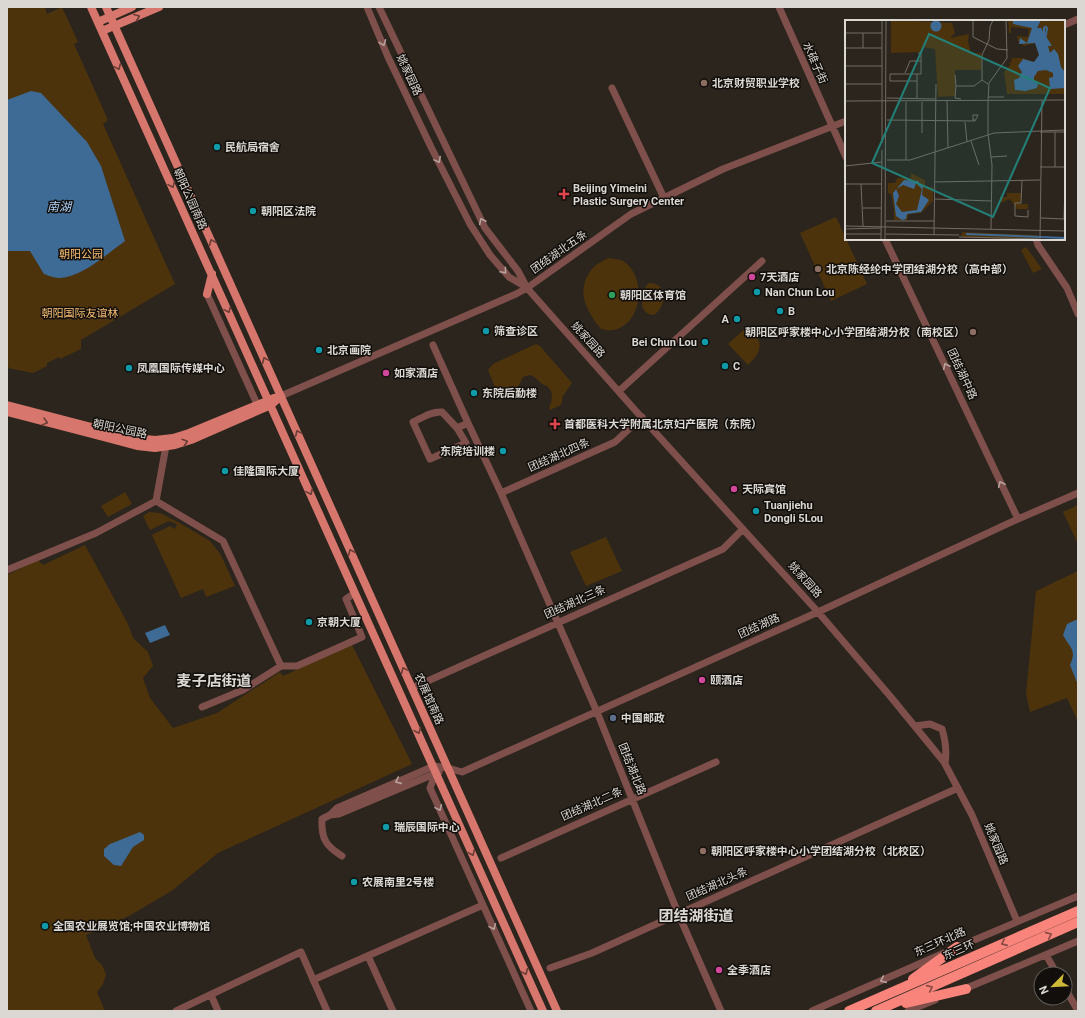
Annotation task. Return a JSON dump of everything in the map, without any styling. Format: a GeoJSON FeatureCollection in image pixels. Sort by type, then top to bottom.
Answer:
{"type":"FeatureCollection","features":[{"type":"Feature","properties":{"kind":"highway","name":"东三环"},"geometry":{"type":"LineString","coordinates":[[849,1011],[1078,911]]}},
{"type":"Feature","properties":{"kind":"highway","name":"东三环"},"geometry":{"type":"LineString","coordinates":[[879,1010],[1078,922]]}},
{"type":"Feature","properties":{"kind":"highway"},"geometry":{"type":"LineString","coordinates":[[897,990],[957,947]]}},
{"type":"Feature","properties":{"kind":"highway"},"geometry":{"type":"LineString","coordinates":[[879,1010],[966,989]]}},
{"type":"Feature","properties":{"kind":"main road","name":"朝阳公园南路"},"geometry":{"type":"LineString","coordinates":[[92,7],[270,402]]}},
{"type":"Feature","properties":{"kind":"main road","name":"朝阳公园南路"},"geometry":{"type":"LineString","coordinates":[[106,7],[281,396]]}},
{"type":"Feature","properties":{"kind":"main road"},"geometry":{"type":"LineString","coordinates":[[98,22],[132,7]]}},
{"type":"Feature","properties":{"kind":"main road"},"geometry":{"type":"LineString","coordinates":[[102,31],[159,7]]}},
{"type":"Feature","properties":{"kind":"main road"},"geometry":{"type":"LineString","coordinates":[[207,294],[212,274]]}},
{"type":"Feature","properties":{"kind":"main road"},"geometry":{"type":"LineString","coordinates":[[270,402],[281,396]]}},
{"type":"Feature","properties":{"kind":"main road","name":"农展馆南路"},"geometry":{"type":"LineString","coordinates":[[281,396],[557,1011]]}},
{"type":"Feature","properties":{"kind":"main road","name":"农展馆南路"},"geometry":{"type":"LineString","coordinates":[[270,402],[543,1011]]}},
{"type":"Feature","properties":{"kind":"main road","name":"朝阳公园路"},"geometry":{"type":"LineString","coordinates":[[7,405],[107,431],[137,438],[155,440],[173,438],[189,433],[257,404],[270,402]]}},
{"type":"Feature","properties":{"kind":"main road","name":"朝阳公园路"},"geometry":{"type":"LineString","coordinates":[[7,412],[138,446],[155,448],[175,445],[191,440],[270,402]]}},
{"type":"Feature","properties":{"kind":"street","name":"姚家园路"},"geometry":{"type":"LineString","coordinates":[[367,7],[428,140],[470,224],[490,255],[509,276],[527,288]]}},
{"type":"Feature","properties":{"kind":"street","name":"姚家园路"},"geometry":{"type":"LineString","coordinates":[[379,7],[485,228],[518,271],[527,288],[818,612],[915,726],[945,764],[972,815],[1017,921]]}},
{"type":"Feature","properties":{"kind":"street","name":"水碓子街"},"geometry":{"type":"LineString","coordinates":[[779,7],[832,128]]}},
{"type":"Feature","properties":{"kind":"street"},"geometry":{"type":"LineString","coordinates":[[1065,25],[1078,19]]}},
{"type":"Feature","properties":{"kind":"street"},"geometry":{"type":"LineString","coordinates":[[612,88],[664,198]]}},
{"type":"Feature","properties":{"kind":"street","name":"团结湖北五条"},"geometry":{"type":"LineString","coordinates":[[281,396],[527,288],[631,214],[724,169],[845,122]]}},
{"type":"Feature","properties":{"kind":"street"},"geometry":{"type":"LineString","coordinates":[[832,128],[845,155]]}},
{"type":"Feature","properties":{"kind":"street","name":"团结湖中路"},"geometry":{"type":"LineString","coordinates":[[885,240],[1018,519]]}},
{"type":"Feature","properties":{"kind":"street"},"geometry":{"type":"LineString","coordinates":[[1036,240],[1038,245],[1067,288],[1078,314]]}},
{"type":"Feature","properties":{"kind":"street"},"geometry":{"type":"LineString","coordinates":[[619,391],[762,260]]}},
{"type":"Feature","properties":{"kind":"street"},"geometry":{"type":"LineString","coordinates":[[207,294],[257,404]]}},
{"type":"Feature","properties":{"kind":"street","name":"团结湖北路"},"geometry":{"type":"LineString","coordinates":[[433,345],[558,621],[633,798],[678,913],[721,1011]]}},
{"type":"Feature","properties":{"kind":"street"},"geometry":{"type":"LineString","coordinates":[[442,412],[457,428],[466,443],[430,459],[413,422],[428,414],[442,412]]}},
{"type":"Feature","properties":{"kind":"street","name":"团结湖北四条"},"geometry":{"type":"LineString","coordinates":[[501,493],[615,442],[642,417]]}},
{"type":"Feature","properties":{"kind":"street"},"geometry":{"type":"LineString","coordinates":[[457,428],[468,423]]}},
{"type":"Feature","properties":{"kind":"street"},"geometry":{"type":"LineString","coordinates":[[156,501],[166,446]]}},
{"type":"Feature","properties":{"kind":"street","name":"团结湖路"},"geometry":{"type":"LineString","coordinates":[[435,769],[448,768],[462,772],[1078,493]]}},
{"type":"Feature","properties":{"kind":"street"},"geometry":{"type":"LineString","coordinates":[[7,570],[96,533],[156,501]]}},
{"type":"Feature","properties":{"kind":"street"},"geometry":{"type":"LineString","coordinates":[[156,501],[223,541],[281,666]]}},
{"type":"Feature","properties":{"kind":"street","name":"团结湖北三条"},"geometry":{"type":"LineString","coordinates":[[412,688],[723,548],[743,529]]}},
{"type":"Feature","properties":{"kind":"street"},"geometry":{"type":"LineString","coordinates":[[202,707],[242,690],[281,666],[297,666],[362,637],[346,599],[356,593]]}},
{"type":"Feature","properties":{"kind":"street"},"geometry":{"type":"LineString","coordinates":[[915,726],[930,724],[942,729],[946,740],[947,751],[945,764]]}},
{"type":"Feature","properties":{"kind":"street","name":"团结湖北二条"},"geometry":{"type":"LineString","coordinates":[[500,858],[716,762]]}},
{"type":"Feature","properties":{"kind":"street"},"geometry":{"type":"LineString","coordinates":[[342,856],[329,848],[323,835],[322,819],[330,815],[337,808],[435,769]]}},
{"type":"Feature","properties":{"kind":"street"},"geometry":{"type":"LineString","coordinates":[[435,769],[430,788],[531,1011]]}},
{"type":"Feature","properties":{"kind":"street","name":"团结湖北头条"},"geometry":{"type":"LineString","coordinates":[[550,968],[592,953],[958,788]]}},
{"type":"Feature","properties":{"kind":"street","name":"东三环北路"},"geometry":{"type":"LineString","coordinates":[[812,1011],[1017,921],[1078,896]]}},
{"type":"Feature","properties":{"kind":"street"},"geometry":{"type":"LineString","coordinates":[[313,980],[483,905]]}},
{"type":"Feature","properties":{"kind":"street"},"geometry":{"type":"LineString","coordinates":[[908,1011],[966,989],[1078,941]]}},
{"type":"Feature","properties":{"kind":"street"},"geometry":{"type":"LineString","coordinates":[[176,1011],[301,952],[327,1011]]}},
{"type":"Feature","properties":{"kind":"street"},"geometry":{"type":"LineString","coordinates":[[1046,955],[1052,966]]}},
{"type":"Feature","properties":{"kind":"street"},"geometry":{"type":"LineString","coordinates":[[368,956],[392,1011]]}},
{"type":"Feature","properties":{"kind":"street"},"geometry":{"type":"LineString","coordinates":[[211,995],[218,1011]]}},
{"type":"Feature","properties":{"kind":"street"},"geometry":{"type":"LineString","coordinates":[[1073,1002],[1078,1011]]}},
{"type":"Feature","properties":{"kind":"green space","name":"朝阳公园"},"geometry":{"type":"Polygon","coordinates":[[[7,7],[45,7],[47,14],[62,7],[78,42],[74,44],[108,120],[103,124],[175,284],[81,340],[81,349],[60,359],[59,357],[47,363],[47,366],[33,373],[8,368],[9,366],[7,366],[7,7]]]}},
{"type":"Feature","properties":{"kind":"green space"},"geometry":{"type":"Polygon","coordinates":[[[836,217],[845,236],[845,240],[847,240],[867,284],[831,301],[800,233],[836,217]]]}},
{"type":"Feature","properties":{"kind":"green space"},"geometry":{"type":"Polygon","coordinates":[[[1026,247],[1042,269],[1033,273],[1021,250],[1026,247]]]}},
{"type":"Feature","properties":{"kind":"green space","name":"朝阳区体育馆"},"geometry":{"type":"Polygon","coordinates":[[[608,258],[623,261],[631,268],[636,278],[638,289],[636,310],[623,326],[613,330],[601,329],[587,308],[583,292],[587,277],[592,269],[608,258]]]}},
{"type":"Feature","properties":{"kind":"green space"},"geometry":{"type":"Polygon","coordinates":[[[649,283],[660,287],[664,296],[661,307],[654,315],[644,310],[642,302],[644,289],[649,283]]]}},
{"type":"Feature","properties":{"kind":"green space"},"geometry":{"type":"Polygon","coordinates":[[[748,326],[757,336],[760,346],[757,355],[748,365],[728,344],[748,326]]]}},
{"type":"Feature","properties":{"kind":"green space"},"geometry":{"type":"Polygon","coordinates":[[[536,344],[540,346],[572,383],[563,396],[561,405],[550,410],[549,408],[552,400],[552,394],[550,389],[535,377],[529,375],[523,377],[518,387],[501,394],[497,392],[488,370],[493,364],[536,344]]]}},
{"type":"Feature","properties":{"kind":"green space"},"geometry":{"type":"Polygon","coordinates":[[[125,492],[132,504],[108,517],[101,506],[125,492]]]}},
{"type":"Feature","properties":{"kind":"green space"},"geometry":{"type":"Polygon","coordinates":[[[1078,505],[1078,542],[1077,542],[1063,512],[1078,505]]]}},
{"type":"Feature","properties":{"kind":"green space"},"geometry":{"type":"Polygon","coordinates":[[[149,512],[160,513],[210,541],[221,555],[235,586],[206,597],[203,589],[181,598],[152,535],[170,526],[175,529],[177,524],[169,521],[150,530],[143,516],[149,512]]]}},
{"type":"Feature","properties":{"kind":"green space"},"geometry":{"type":"Polygon","coordinates":[[[606,537],[622,571],[586,586],[570,552],[606,537]]]}},
{"type":"Feature","properties":{"kind":"green space"},"geometry":{"type":"Polygon","coordinates":[[[85,545],[128,624],[133,638],[148,652],[153,666],[143,678],[150,698],[173,728],[217,713],[280,672],[283,676],[352,645],[412,764],[218,853],[173,890],[129,916],[86,935],[95,958],[102,965],[106,974],[103,984],[97,992],[105,1011],[7,1011],[7,575],[38,560],[43,565],[85,545]]]}},
{"type":"Feature","properties":{"kind":"green space"},"geometry":{"type":"Polygon","coordinates":[[[1078,571],[1078,722],[1067,698],[1030,712],[1026,694],[1036,591],[1078,571]]]}},
{"type":"Feature","properties":{"kind":"water","name":"南湖"},"geometry":{"type":"Polygon","coordinates":[[[31,91],[41,93],[87,142],[101,166],[125,241],[94,264],[77,274],[68,277],[58,278],[44,274],[30,251],[7,251],[7,100],[31,91]]]}},
{"type":"Feature","properties":{"kind":"water"},"geometry":{"type":"Polygon","coordinates":[[[1078,619],[1078,685],[1070,665],[1073,652],[1063,635],[1067,624],[1078,619]]]}},
{"type":"Feature","properties":{"kind":"water"},"geometry":{"type":"Polygon","coordinates":[[[165,625],[170,635],[150,643],[145,633],[165,625]]]}},
{"type":"Feature","properties":{"kind":"water"},"geometry":{"type":"Polygon","coordinates":[[[140,832],[144,835],[144,840],[133,847],[121,866],[114,865],[104,856],[104,849],[110,844],[140,832]]]}},
{"type":"Feature","properties":{"kind":"place","name":"北京财贸职业学校"},"geometry":{"type":"Point","coordinates":[704,83]}},
{"type":"Feature","properties":{"kind":"place","name":"民航局宿舍"},"geometry":{"type":"Point","coordinates":[217,147]}},
{"type":"Feature","properties":{"kind":"place","name":"Beijing Yimeini Plastic Surgery Center"},"geometry":{"type":"Point","coordinates":[564,194]}},
{"type":"Feature","properties":{"kind":"place","name":"朝阳区法院"},"geometry":{"type":"Point","coordinates":[253,211]}},
{"type":"Feature","properties":{"kind":"place","name":"北京陈经纶中学团结湖分校（高中部）"},"geometry":{"type":"Point","coordinates":[818,269]}},
{"type":"Feature","properties":{"kind":"place","name":"7天酒店"},"geometry":{"type":"Point","coordinates":[752,277]}},
{"type":"Feature","properties":{"kind":"place","name":"Nan Chun Lou"},"geometry":{"type":"Point","coordinates":[757,292]}},
{"type":"Feature","properties":{"kind":"place","name":"朝阳区体育馆"},"geometry":{"type":"Point","coordinates":[612,295]}},
{"type":"Feature","properties":{"kind":"place","name":"B"},"geometry":{"type":"Point","coordinates":[780,311]}},
{"type":"Feature","properties":{"kind":"place","name":"A"},"geometry":{"type":"Point","coordinates":[737,319]}},
{"type":"Feature","properties":{"kind":"place","name":"筛查诊区"},"geometry":{"type":"Point","coordinates":[486,331]}},
{"type":"Feature","properties":{"kind":"place","name":"朝阳区呼家楼中心小学团结湖分校（南校区）"},"geometry":{"type":"Point","coordinates":[973,332]}},
{"type":"Feature","properties":{"kind":"place","name":"Bei Chun Lou"},"geometry":{"type":"Point","coordinates":[705,342]}},
{"type":"Feature","properties":{"kind":"place","name":"北京画院"},"geometry":{"type":"Point","coordinates":[319,350]}},
{"type":"Feature","properties":{"kind":"place","name":"C"},"geometry":{"type":"Point","coordinates":[725,366]}},
{"type":"Feature","properties":{"kind":"place","name":"凤凰国际传媒中心"},"geometry":{"type":"Point","coordinates":[129,368]}},
{"type":"Feature","properties":{"kind":"place","name":"如家酒店"},"geometry":{"type":"Point","coordinates":[386,373]}},
{"type":"Feature","properties":{"kind":"place","name":"东院后勤楼"},"geometry":{"type":"Point","coordinates":[474,393]}},
{"type":"Feature","properties":{"kind":"place","name":"首都医科大学附属北京妇产医院（东院）"},"geometry":{"type":"Point","coordinates":[555,424]}},
{"type":"Feature","properties":{"kind":"place","name":"东院培训楼"},"geometry":{"type":"Point","coordinates":[503,451]}},
{"type":"Feature","properties":{"kind":"place","name":"佳隆国际大厦"},"geometry":{"type":"Point","coordinates":[225,471]}},
{"type":"Feature","properties":{"kind":"place","name":"天际宾馆"},"geometry":{"type":"Point","coordinates":[734,489]}},
{"type":"Feature","properties":{"kind":"place","name":"Tuanjiehu Dongli 5Lou"},"geometry":{"type":"Point","coordinates":[756,511]}},
{"type":"Feature","properties":{"kind":"place","name":"京朝大厦"},"geometry":{"type":"Point","coordinates":[309,622]}},
{"type":"Feature","properties":{"kind":"place","name":"颐酒店"},"geometry":{"type":"Point","coordinates":[702,680]}},
{"type":"Feature","properties":{"kind":"place","name":"中国邮政"},"geometry":{"type":"Point","coordinates":[613,718]}},
{"type":"Feature","properties":{"kind":"place","name":"瑞辰国际中心"},"geometry":{"type":"Point","coordinates":[386,827]}},
{"type":"Feature","properties":{"kind":"place","name":"朝阳区呼家楼中心小学团结湖分校（北校区）"},"geometry":{"type":"Point","coordinates":[703,851]}},
{"type":"Feature","properties":{"kind":"place","name":"农展南里2号楼"},"geometry":{"type":"Point","coordinates":[354,882]}},
{"type":"Feature","properties":{"kind":"place","name":"全国农业展览馆;中国农业博物馆"},"geometry":{"type":"Point","coordinates":[45,926]}},
{"type":"Feature","properties":{"kind":"place","name":"全季酒店"},"geometry":{"type":"Point","coordinates":[719,970]}},
{"type":"Feature","properties":{"kind":"district","name":"麦子店街道"},"geometry":{"type":"Point","coordinates":[214,681]}},
{"type":"Feature","properties":{"kind":"district","name":"团结湖街道"},"geometry":{"type":"Point","coordinates":[696,916]}},
{"type":"Feature","properties":{"kind":"park label","name":"朝阳国际友谊林"},"geometry":{"type":"Point","coordinates":[80,313]}}]}
